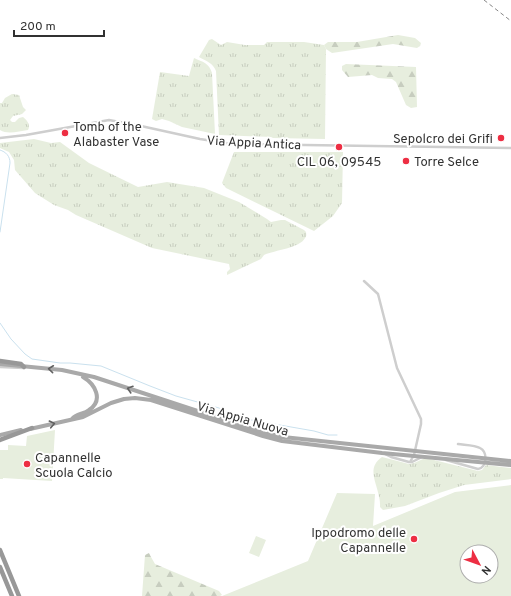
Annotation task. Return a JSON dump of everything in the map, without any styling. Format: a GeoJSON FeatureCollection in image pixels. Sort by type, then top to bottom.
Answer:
{"type":"FeatureCollection","features":[{"type":"Feature","properties":{"kind":"highway"},"geometry":{"type":"LineString","coordinates":[[0,361],[21,364],[24,367]]}},
{"type":"Feature","properties":{"kind":"highway"},"geometry":{"type":"LineString","coordinates":[[0,440],[32,428]]}},
{"type":"Feature","properties":{"kind":"highway"},"geometry":{"type":"LineString","coordinates":[[0,550],[19,596]]}},
{"type":"Feature","properties":{"kind":"highway"},"geometry":{"type":"LineString","coordinates":[[0,567],[12,596]]}},
{"type":"Feature","properties":{"kind":"main road","name":"Via Appia Nuova"},"geometry":{"type":"LineString","coordinates":[[0,366],[62,370],[77,373],[111,382],[274,436],[511,465]]}},
{"type":"Feature","properties":{"kind":"main road"},"geometry":{"type":"LineString","coordinates":[[72,420],[74,417],[90,409],[95,404],[96,399],[96,392],[92,384],[77,373]]}},
{"type":"Feature","properties":{"kind":"main road","name":"Via Appia Nuova"},"geometry":{"type":"LineString","coordinates":[[0,435],[82,418],[111,403],[132,398],[144,399],[278,440],[442,458],[511,461]]}},
{"type":"Feature","properties":{"kind":"street","name":"Via Appia Antica"},"geometry":{"type":"LineString","coordinates":[[0,138],[26,135],[109,120],[200,140],[232,144],[511,148]]}},
{"type":"Feature","properties":{"kind":"street"},"geometry":{"type":"LineString","coordinates":[[364,281],[378,294],[397,368],[421,419],[414,454],[410,462]]}},
{"type":"Feature","properties":{"kind":"street","name":"Via Appia Nuova"},"geometry":{"type":"LineString","coordinates":[[0,366],[37,368]]}},
{"type":"Feature","properties":{"kind":"street"},"geometry":{"type":"LineString","coordinates":[[458,444],[480,448],[484,452],[485,461]]}},
{"type":"Feature","properties":{"kind":"street"},"geometry":{"type":"LineString","coordinates":[[382,452],[391,457],[410,462],[424,456]]}},
{"type":"Feature","properties":{"kind":"green space"},"geometry":{"type":"Polygon","coordinates":[[[398,35],[415,38],[421,43],[420,46],[417,48],[393,44],[332,53],[326,49],[324,45],[328,42],[357,42],[398,35]]]}},
{"type":"Feature","properties":{"kind":"green space"},"geometry":{"type":"Polygon","coordinates":[[[212,39],[221,45],[227,42],[245,45],[264,45],[267,42],[304,42],[324,45],[326,49],[325,139],[219,135],[216,71],[211,64],[199,57],[209,40],[212,39]]]}},
{"type":"Feature","properties":{"kind":"green space"},"geometry":{"type":"Polygon","coordinates":[[[194,58],[207,65],[212,73],[215,134],[182,127],[162,119],[156,121],[152,119],[160,72],[189,76],[194,58]]]}},
{"type":"Feature","properties":{"kind":"green space"},"geometry":{"type":"Polygon","coordinates":[[[346,64],[416,67],[417,107],[411,108],[406,105],[396,82],[392,79],[378,78],[372,75],[348,77],[342,70],[342,66],[346,64]]]}},
{"type":"Feature","properties":{"kind":"green space"},"geometry":{"type":"Polygon","coordinates":[[[12,94],[19,95],[23,107],[26,110],[22,114],[13,116],[10,120],[15,122],[19,118],[23,117],[29,124],[28,130],[10,132],[0,130],[0,103],[12,94]]]}},
{"type":"Feature","properties":{"kind":"green space"},"geometry":{"type":"Polygon","coordinates":[[[34,139],[51,143],[60,142],[89,163],[138,187],[167,182],[204,188],[239,202],[271,222],[285,220],[304,230],[306,232],[306,236],[298,244],[264,255],[261,259],[227,275],[227,272],[230,269],[229,264],[152,248],[54,205],[35,193],[15,170],[14,160],[9,152],[0,148],[0,143],[34,139]]]}},
{"type":"Feature","properties":{"kind":"green space"},"geometry":{"type":"Polygon","coordinates":[[[234,152],[343,152],[342,203],[333,216],[314,231],[226,188],[222,183],[234,152]]]}},
{"type":"Feature","properties":{"kind":"green space","name":"Capannelle Scuola Calcio"},"geometry":{"type":"Polygon","coordinates":[[[55,430],[52,481],[0,479],[0,450],[8,450],[8,445],[26,446],[27,436],[55,430]]]}},
{"type":"Feature","properties":{"kind":"green space"},"geometry":{"type":"Polygon","coordinates":[[[382,457],[409,464],[423,459],[430,459],[478,471],[482,470],[486,465],[511,468],[511,479],[464,485],[405,506],[383,510],[380,507],[380,499],[373,471],[377,461],[382,457]]]}},
{"type":"Feature","properties":{"kind":"green space","name":"Ippodromo delle Capannelle"},"geometry":{"type":"Polygon","coordinates":[[[511,485],[511,596],[222,596],[308,561],[337,493],[375,494],[373,526],[455,492],[511,485]]]}},
{"type":"Feature","properties":{"kind":"green space"},"geometry":{"type":"Polygon","coordinates":[[[256,536],[266,540],[259,557],[249,553],[256,536]]]}},
{"type":"Feature","properties":{"kind":"green space"},"geometry":{"type":"Polygon","coordinates":[[[149,553],[155,564],[219,591],[222,595],[142,596],[145,555],[149,553]]]}},
{"type":"Feature","properties":{"kind":"waterway"},"geometry":{"type":"LineString","coordinates":[[0,150],[7,155],[10,163],[0,232]]}},
{"type":"Feature","properties":{"kind":"waterway"},"geometry":{"type":"LineString","coordinates":[[0,323],[11,339],[25,354],[32,359],[101,366],[176,396],[219,408],[234,417],[314,431],[328,435],[337,435]]}},
{"type":"Feature","properties":{"kind":"railway"},"geometry":{"type":"LineString","coordinates":[[484,0],[511,21]]}},
{"type":"Feature","properties":{"kind":"place","name":"Tomb of the Alabaster Vase"},"geometry":{"type":"Point","coordinates":[65,133]}},
{"type":"Feature","properties":{"kind":"place","name":"Sepolcro dei Grifi"},"geometry":{"type":"Point","coordinates":[501,138]}},
{"type":"Feature","properties":{"kind":"place","name":"CIL 06, 09545"},"geometry":{"type":"Point","coordinates":[339,147]}},
{"type":"Feature","properties":{"kind":"place","name":"Torre Selce"},"geometry":{"type":"Point","coordinates":[406,161]}},
{"type":"Feature","properties":{"kind":"place","name":"Capannelle Scuola Calcio"},"geometry":{"type":"Point","coordinates":[27,464]}},
{"type":"Feature","properties":{"kind":"place","name":"Ippodromo delle Capannelle"},"geometry":{"type":"Point","coordinates":[414,539]}}]}
